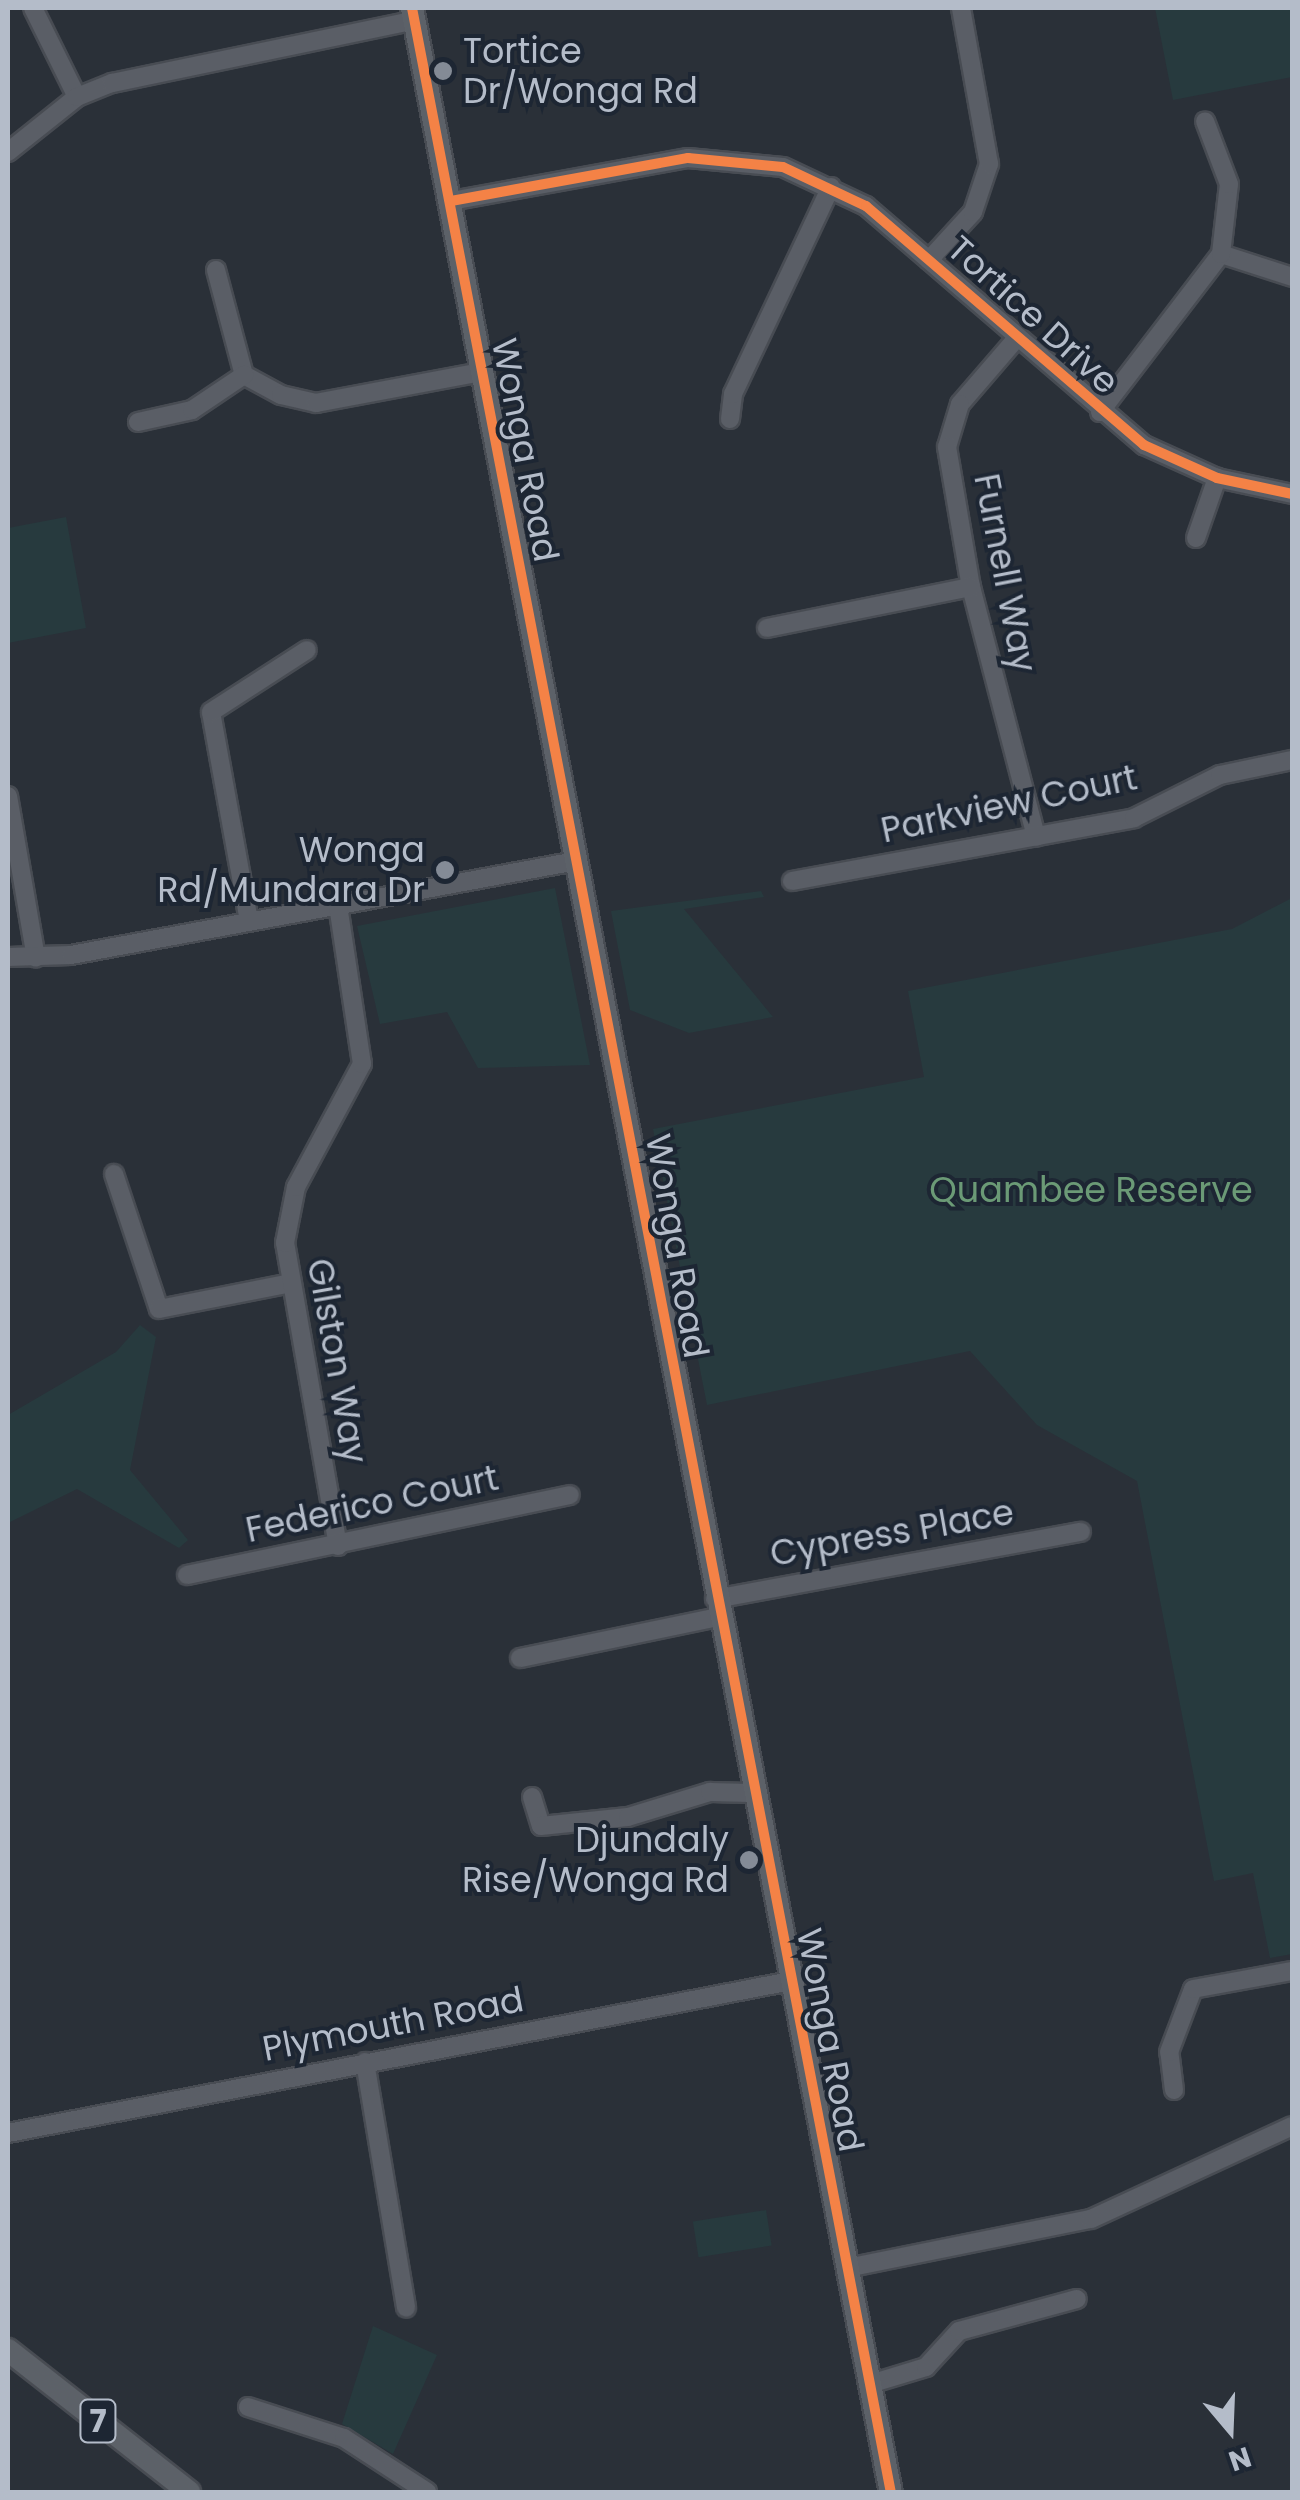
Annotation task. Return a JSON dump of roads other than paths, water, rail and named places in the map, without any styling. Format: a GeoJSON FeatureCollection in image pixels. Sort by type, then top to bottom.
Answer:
{"type":"FeatureCollection","features":[{"type":"Feature","properties":{"kind":"main road","name":"Wonga Road"},"geometry":{"type":"LineString","coordinates":[[414,14],[750,1793],[892,2492]]}},
{"type":"Feature","properties":{"kind":"main road","name":"7"},"geometry":{"type":"LineString","coordinates":[[8,2350],[189,2492]]}},
{"type":"Feature","properties":{"kind":"street"},"geometry":{"type":"LineString","coordinates":[[33,8],[77,97]]}},
{"type":"Feature","properties":{"kind":"street"},"geometry":{"type":"LineString","coordinates":[[930,260],[973,212],[989,164],[961,8]]}},
{"type":"Feature","properties":{"kind":"street"},"geometry":{"type":"LineString","coordinates":[[8,152],[77,97],[150,72],[414,14]]}},
{"type":"Feature","properties":{"kind":"street"},"geometry":{"type":"LineString","coordinates":[[1100,412],[1221,254],[1229,184],[1205,121]]}},
{"type":"Feature","properties":{"kind":"street","name":"Tortice Drive"},"geometry":{"type":"LineString","coordinates":[[451,200],[688,158],[783,167],[831,187],[930,260],[1016,340],[1144,445],[1218,478],[1292,494]]}},
{"type":"Feature","properties":{"kind":"street"},"geometry":{"type":"LineString","coordinates":[[730,419],[732,394],[831,187]]}},
{"type":"Feature","properties":{"kind":"street"},"geometry":{"type":"LineString","coordinates":[[1221,254],[1292,277]]}},
{"type":"Feature","properties":{"kind":"street"},"geometry":{"type":"LineString","coordinates":[[216,270],[244,375]]}},
{"type":"Feature","properties":{"kind":"street","name":"Furnell Way"},"geometry":{"type":"LineString","coordinates":[[1016,340],[960,404],[946,447],[971,587],[1036,837]]}},
{"type":"Feature","properties":{"kind":"street"},"geometry":{"type":"LineString","coordinates":[[244,375],[316,403],[481,372]]}},
{"type":"Feature","properties":{"kind":"street"},"geometry":{"type":"LineString","coordinates":[[138,422],[192,410],[244,375]]}},
{"type":"Feature","properties":{"kind":"street"},"geometry":{"type":"LineString","coordinates":[[1196,538],[1218,478]]}},
{"type":"Feature","properties":{"kind":"street"},"geometry":{"type":"LineString","coordinates":[[767,628],[971,587]]}},
{"type":"Feature","properties":{"kind":"street"},"geometry":{"type":"LineString","coordinates":[[249,921],[211,712],[306,650]]}},
{"type":"Feature","properties":{"kind":"street","name":"Parkview Court"},"geometry":{"type":"LineString","coordinates":[[792,881],[1134,818],[1220,775],[1292,760]]}},
{"type":"Feature","properties":{"kind":"street"},"geometry":{"type":"LineString","coordinates":[[8,796],[36,958]]}},
{"type":"Feature","properties":{"kind":"street"},"geometry":{"type":"LineString","coordinates":[[8,958],[36,958],[576,861]]}},
{"type":"Feature","properties":{"kind":"street","name":"Gilston Way"},"geometry":{"type":"LineString","coordinates":[[338,905],[362,1064],[291,1200],[286,1284],[338,1546]]}},
{"type":"Feature","properties":{"kind":"street"},"geometry":{"type":"LineString","coordinates":[[114,1174],[160,1309],[286,1284]]}},
{"type":"Feature","properties":{"kind":"street","name":"Federico Court"},"geometry":{"type":"LineString","coordinates":[[188,1575],[570,1494]]}},
{"type":"Feature","properties":{"kind":"street","name":"Cypress Place"},"geometry":{"type":"LineString","coordinates":[[520,1658],[716,1608],[1082,1532]]}},
{"type":"Feature","properties":{"kind":"street"},"geometry":{"type":"LineString","coordinates":[[532,1797],[541,1826],[628,1817],[710,1792],[750,1793]]}},
{"type":"Feature","properties":{"kind":"street"},"geometry":{"type":"LineString","coordinates":[[1174,2090],[1169,2052],[1193,1989],[1292,1971]]}},
{"type":"Feature","properties":{"kind":"street","name":"Plymouth Road"},"geometry":{"type":"LineString","coordinates":[[8,2132],[791,1981]]}},
{"type":"Feature","properties":{"kind":"street"},"geometry":{"type":"LineString","coordinates":[[365,2062],[406,2308]]}},
{"type":"Feature","properties":{"kind":"street"},"geometry":{"type":"LineString","coordinates":[[846,2268],[1092,2219],[1292,2126]]}},
{"type":"Feature","properties":{"kind":"street"},"geometry":{"type":"LineString","coordinates":[[870,2384],[926,2367],[959,2331],[1077,2298]]}},
{"type":"Feature","properties":{"kind":"street"},"geometry":{"type":"LineString","coordinates":[[248,2408],[344,2438],[419,2490]]}},
{"type":"Feature","properties":{"kind":"place","name":"Tortice Dr/Wonga Rd"},"geometry":{"type":"Point","coordinates":[443,71]}},
{"type":"Feature","properties":{"kind":"place","name":"Wonga Rd/Mundara Dr"},"geometry":{"type":"Point","coordinates":[445,870]}},
{"type":"Feature","properties":{"kind":"place","name":"Djundaly Rise/Wonga Rd"},"geometry":{"type":"Point","coordinates":[749,1860]}},
{"type":"Feature","properties":{"kind":"park label","name":"Quambee Reserve"},"geometry":{"type":"Point","coordinates":[1091,1190]}}]}
